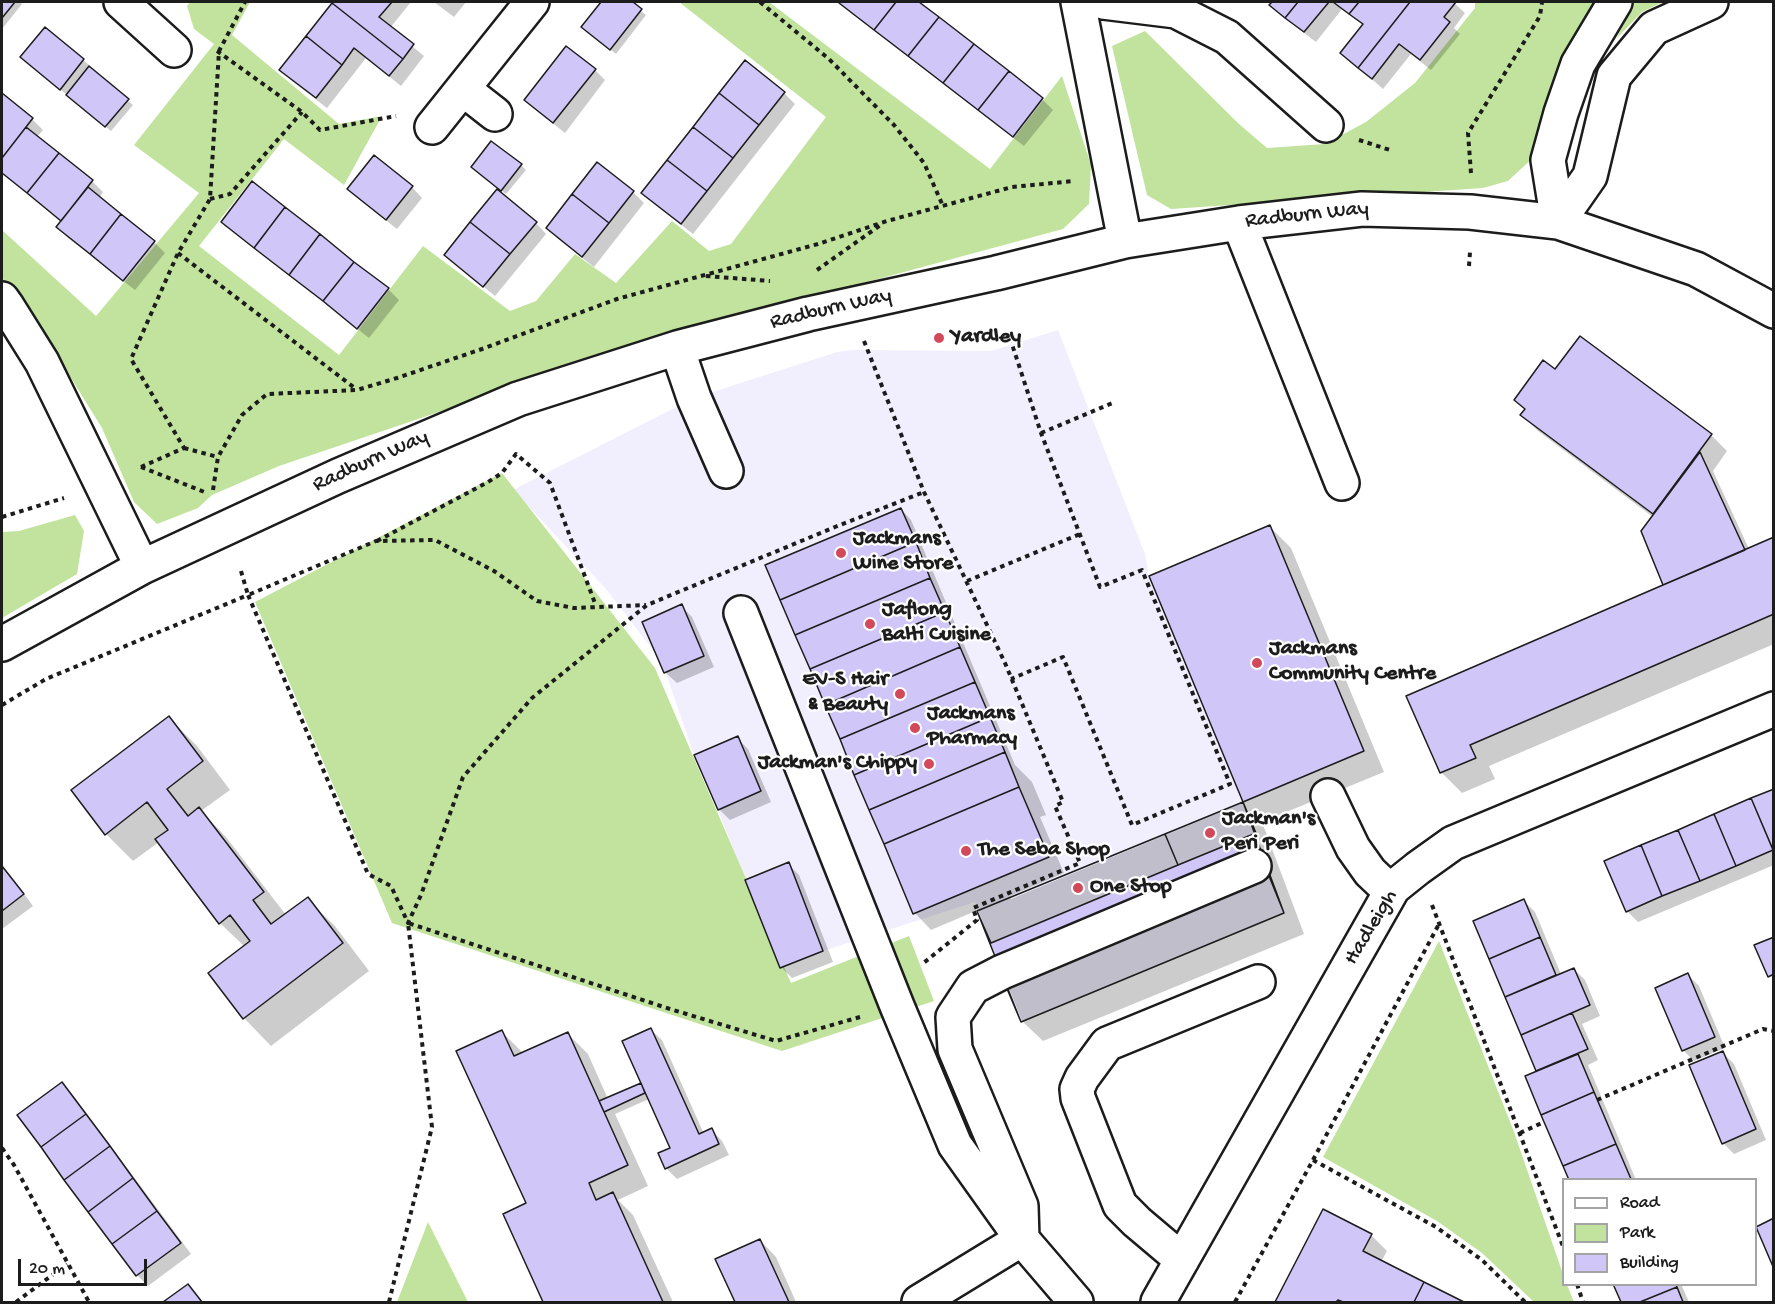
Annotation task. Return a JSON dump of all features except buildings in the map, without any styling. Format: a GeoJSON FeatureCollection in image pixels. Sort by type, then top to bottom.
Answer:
{"type":"FeatureCollection","features":[{"type":"Feature","properties":{"kind":"street"},"geometry":{"type":"LineString","coordinates":[[432,127],[532,2]]}},
{"type":"Feature","properties":{"kind":"street"},"geometry":{"type":"LineString","coordinates":[[1078,2],[1125,241]]}},
{"type":"Feature","properties":{"kind":"street"},"geometry":{"type":"LineString","coordinates":[[1103,2],[1176,11],[1227,37],[1326,125]]}},
{"type":"Feature","properties":{"kind":"street"},"geometry":{"type":"LineString","coordinates":[[1558,222],[1548,160],[1578,64],[1615,2]]}},
{"type":"Feature","properties":{"kind":"street"},"geometry":{"type":"LineString","coordinates":[[1558,222],[1590,176],[1614,76],[1654,28],[1711,2]]}},
{"type":"Feature","properties":{"kind":"street"},"geometry":{"type":"LineString","coordinates":[[142,8],[174,50]]}},
{"type":"Feature","properties":{"kind":"street"},"geometry":{"type":"LineString","coordinates":[[463,89],[495,114]]}},
{"type":"Feature","properties":{"kind":"street","name":"Radburn Way"},"geometry":{"type":"LineString","coordinates":[[2,644],[142,567],[338,476],[518,399],[676,348],[808,314],[996,273],[1125,241],[1239,223],[1362,209],[1470,212],[1558,222],[1696,269],[1773,311]]}},
{"type":"Feature","properties":{"kind":"street"},"geometry":{"type":"LineString","coordinates":[[1239,223],[1342,483]]}},
{"type":"Feature","properties":{"kind":"street"},"geometry":{"type":"LineString","coordinates":[[2,299],[42,362],[142,567]]}},
{"type":"Feature","properties":{"kind":"street"},"geometry":{"type":"LineString","coordinates":[[676,348],[694,398],[726,471]]}},
{"type":"Feature","properties":{"kind":"street"},"geometry":{"type":"LineString","coordinates":[[741,613],[897,1006],[955,1145],[1022,1239],[1076,1302]]}},
{"type":"Feature","properties":{"kind":"street","name":"Hadleigh"},"geometry":{"type":"LineString","coordinates":[[1158,1302],[1406,878],[1453,843],[1773,709]]}},
{"type":"Feature","properties":{"kind":"street"},"geometry":{"type":"LineString","coordinates":[[1328,796],[1353,849],[1370,872],[1389,890],[1406,878]]}},
{"type":"Feature","properties":{"kind":"street"},"geometry":{"type":"LineString","coordinates":[[1022,1239],[1021,1206],[955,1049],[953,1017],[973,987],[1002,972],[1254,866]]}},
{"type":"Feature","properties":{"kind":"street"},"geometry":{"type":"LineString","coordinates":[[1182,1260],[1120,1205],[1078,1098],[1077,1089],[1082,1078],[1107,1044],[1258,982]]}},
{"type":"Feature","properties":{"kind":"street"},"geometry":{"type":"LineString","coordinates":[[919,1302],[1022,1239]]}},
{"type":"Feature","properties":{"kind":"path"},"geometry":{"type":"LineString","coordinates":[[184,448],[131,359],[178,253],[210,199],[219,51],[245,2]]}},
{"type":"Feature","properties":{"kind":"path"},"geometry":{"type":"LineString","coordinates":[[760,2],[829,59],[894,125],[924,162],[943,206]]}},
{"type":"Feature","properties":{"kind":"path"},"geometry":{"type":"LineString","coordinates":[[1469,266],[1471,179],[1468,134],[1540,16],[1542,2]]}},
{"type":"Feature","properties":{"kind":"path"},"geometry":{"type":"LineString","coordinates":[[174,50],[219,51],[302,112],[320,130],[414,113],[432,127]]}},
{"type":"Feature","properties":{"kind":"path"},"geometry":{"type":"LineString","coordinates":[[210,199],[230,194],[302,112]]}},
{"type":"Feature","properties":{"kind":"path"},"geometry":{"type":"LineString","coordinates":[[218,457],[184,448],[141,467],[212,495],[218,457],[242,415],[267,394],[357,390],[482,349],[617,299],[818,244],[887,221],[1012,187],[1081,180]]}},
{"type":"Feature","properties":{"kind":"path"},"geometry":{"type":"LineString","coordinates":[[178,253],[357,390]]}},
{"type":"Feature","properties":{"kind":"path"},"geometry":{"type":"LineString","coordinates":[[703,276],[774,281]]}},
{"type":"Feature","properties":{"kind":"path"},"geometry":{"type":"LineString","coordinates":[[1010,338],[1041,433],[1100,587],[1142,570],[1230,784],[1132,825],[1063,657],[1011,679]]}},
{"type":"Feature","properties":{"kind":"path"},"geometry":{"type":"LineString","coordinates":[[864,341],[924,492],[1011,679],[1063,802],[1055,806],[1080,863],[973,908],[978,920],[919,966]]}},
{"type":"Feature","properties":{"kind":"path"},"geometry":{"type":"LineString","coordinates":[[1041,433],[1116,402]]}},
{"type":"Feature","properties":{"kind":"path"},"geometry":{"type":"LineString","coordinates":[[2,705],[46,679],[376,541],[488,482],[502,473],[516,454],[550,483],[596,606]]}},
{"type":"Feature","properties":{"kind":"path"},"geometry":{"type":"LineString","coordinates":[[408,923],[421,895],[463,777],[532,698],[647,605],[924,492]]}},
{"type":"Feature","properties":{"kind":"path"},"geometry":{"type":"LineString","coordinates":[[2,517],[68,496]]}},
{"type":"Feature","properties":{"kind":"path"},"geometry":{"type":"LineString","coordinates":[[967,581],[1080,534]]}},
{"type":"Feature","properties":{"kind":"path"},"geometry":{"type":"LineString","coordinates":[[376,541],[435,540],[494,571],[537,601],[574,609],[647,605]]}},
{"type":"Feature","properties":{"kind":"path"},"geometry":{"type":"LineString","coordinates":[[241,571],[248,595],[368,874],[391,886],[408,923],[432,1126],[388,1302]]}},
{"type":"Feature","properties":{"kind":"path"},"geometry":{"type":"LineString","coordinates":[[1406,878],[1439,924],[1562,1246]]}},
{"type":"Feature","properties":{"kind":"path"},"geometry":{"type":"LineString","coordinates":[[408,923],[670,1009],[776,1041],[897,1006]]}},
{"type":"Feature","properties":{"kind":"path"},"geometry":{"type":"LineString","coordinates":[[1235,1302],[1439,924]]}},
{"type":"Feature","properties":{"kind":"path"},"geometry":{"type":"LineString","coordinates":[[1597,1100],[1763,1029],[1773,1031]]}},
{"type":"Feature","properties":{"kind":"path"},"geometry":{"type":"LineString","coordinates":[[1520,1133],[1544,1122]]}},
{"type":"Feature","properties":{"kind":"path"},"geometry":{"type":"LineString","coordinates":[[2,1148],[14,1165],[89,1302]]}},
{"type":"Feature","properties":{"kind":"path"},"geometry":{"type":"LineString","coordinates":[[1313,1160],[1436,1227],[1482,1260],[1525,1302]]}},
{"type":"Feature","properties":{"kind":"path"},"geometry":{"type":"LineString","coordinates":[[16,1302],[67,1264]]}},
{"type":"Feature","properties":{"kind":"path"},"geometry":{"type":"LineString","coordinates":[[1578,1286],[1583,1302]]}},
{"type":"Feature","properties":{"kind":"shaded area"},"geometry":{"type":"Polygon","coordinates":[[[1058,330],[1145,554],[1149,576],[1256,833],[1269,876],[1284,913],[1021,1022],[975,902],[823,951],[780,968],[694,755],[662,662],[606,589],[513,490],[694,398],[837,352],[854,350],[991,351],[1058,330]]]}},
{"type":"Feature","properties":{"kind":"green space"},"geometry":{"type":"Polygon","coordinates":[[[190,2],[250,2],[232,35],[339,124],[382,116],[344,185],[284,139],[199,246],[339,355],[423,246],[510,311],[536,301],[575,254],[616,283],[672,221],[709,251],[731,244],[826,117],[679,2],[769,2],[990,169],[1062,76],[1091,165],[1089,204],[1063,229],[649,341],[279,466],[212,495],[198,508],[157,524],[134,502],[102,428],[27,307],[2,278],[2,230],[96,316],[199,193],[134,145],[214,44],[194,29],[187,6],[190,2]]]}},
{"type":"Feature","properties":{"kind":"green space"},"geometry":{"type":"Polygon","coordinates":[[[1475,2],[1600,2],[1556,72],[1535,156],[1508,181],[1483,188],[1171,209],[1147,195],[1112,46],[1145,31],[1239,124],[1267,148],[1325,144],[1366,122],[1415,83],[1475,8],[1475,2]]]}},
{"type":"Feature","properties":{"kind":"green space"},"geometry":{"type":"Polygon","coordinates":[[[1635,2],[1663,2],[1642,12],[1616,39],[1635,2]]]}},
{"type":"Feature","properties":{"kind":"green space"},"geometry":{"type":"Polygon","coordinates":[[[502,473],[655,668],[791,983],[909,936],[934,1001],[782,1051],[392,923],[255,602],[502,473]]]}},
{"type":"Feature","properties":{"kind":"green space"},"geometry":{"type":"Polygon","coordinates":[[[75,515],[84,531],[77,574],[2,618],[2,532],[19,531],[75,515]]]}},
{"type":"Feature","properties":{"kind":"green space"},"geometry":{"type":"Polygon","coordinates":[[[1439,941],[1514,1132],[1562,1271],[1562,1286],[1567,1286],[1574,1302],[1534,1302],[1482,1253],[1437,1221],[1323,1157],[1439,941]]]}},
{"type":"Feature","properties":{"kind":"green space"},"geometry":{"type":"Polygon","coordinates":[[[428,1222],[468,1302],[397,1302],[428,1222]]]}},
{"type":"Feature","properties":{"kind":"place","name":"Yardley"},"geometry":{"type":"Point","coordinates":[939,338]}},
{"type":"Feature","properties":{"kind":"place","name":"Jackmans Wine Store"},"geometry":{"type":"Point","coordinates":[841,553]}},
{"type":"Feature","properties":{"kind":"place","name":"Jaflong Balti Cuisine"},"geometry":{"type":"Point","coordinates":[870,624]}},
{"type":"Feature","properties":{"kind":"place","name":"Jackmans Community Centre"},"geometry":{"type":"Point","coordinates":[1257,663]}},
{"type":"Feature","properties":{"kind":"place","name":"EV-S Hair & Beauty"},"geometry":{"type":"Point","coordinates":[900,694]}},
{"type":"Feature","properties":{"kind":"place","name":"Jackmans Pharmacy"},"geometry":{"type":"Point","coordinates":[915,728]}},
{"type":"Feature","properties":{"kind":"place","name":"Jackman's Chippy"},"geometry":{"type":"Point","coordinates":[929,764]}},
{"type":"Feature","properties":{"kind":"place","name":"Jackman's Peri Peri"},"geometry":{"type":"Point","coordinates":[1210,833]}},
{"type":"Feature","properties":{"kind":"place","name":"The Seba Shop"},"geometry":{"type":"Point","coordinates":[966,851]}},
{"type":"Feature","properties":{"kind":"place","name":"One Stop"},"geometry":{"type":"Point","coordinates":[1078,888]}}]}
